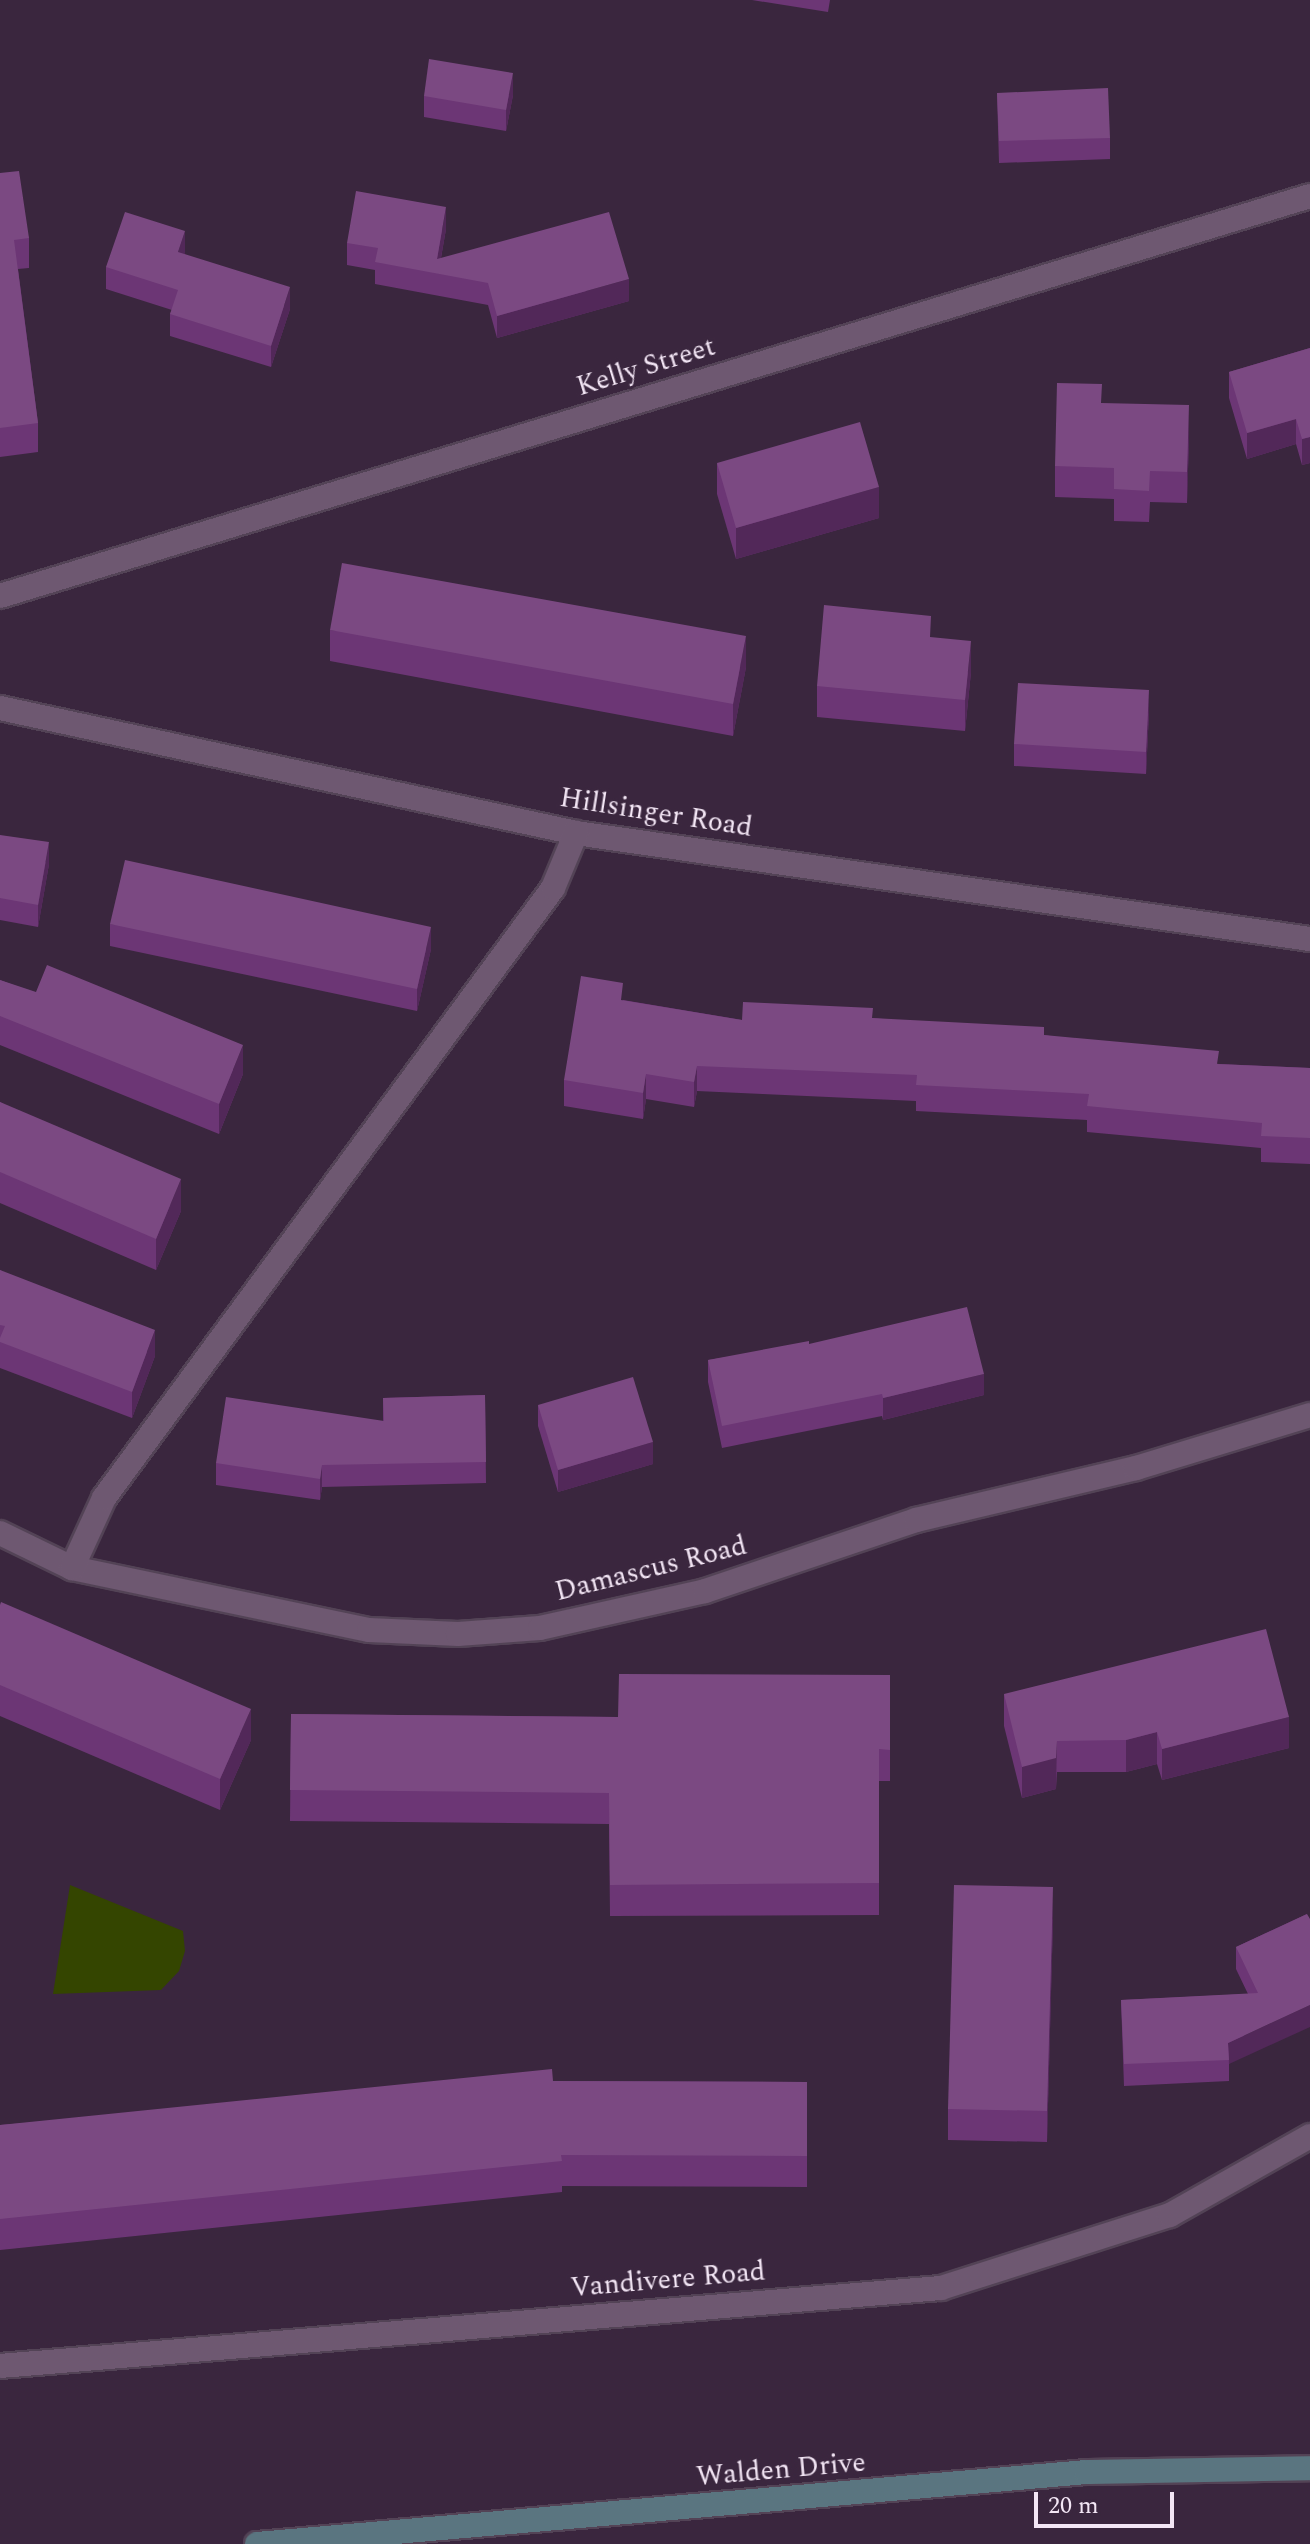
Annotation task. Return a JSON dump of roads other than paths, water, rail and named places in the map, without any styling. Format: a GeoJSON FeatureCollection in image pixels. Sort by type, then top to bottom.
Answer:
{"type":"FeatureCollection","features":[{"type":"Feature","properties":{"kind":"street","name":"Kelly Street"},"geometry":{"type":"LineString","coordinates":[[0,596],[1310,196]]}},
{"type":"Feature","properties":{"kind":"street","name":"Hillsinger Road"},"geometry":{"type":"LineString","coordinates":[[0,708],[576,833],[1310,939]]}},
{"type":"Feature","properties":{"kind":"street"},"geometry":{"type":"LineString","coordinates":[[72,1568],[104,1498],[553,888],[576,833]]}},
{"type":"Feature","properties":{"kind":"street","name":"Damascus Road"},"geometry":{"type":"LineString","coordinates":[[0,1533],[72,1568],[369,1630],[458,1634],[540,1628],[705,1591],[916,1520],[1136,1468],[1310,1415]]}},
{"type":"Feature","properties":{"kind":"street","name":"Vandivere Road"},"geometry":{"type":"LineString","coordinates":[[0,2366],[941,2288],[1170,2215],[1310,2136]]}},
{"type":"Feature","properties":{"kind":"street","name":"Walden Drive"},"geometry":{"type":"LineString","coordinates":[[257,2544],[1086,2472],[1310,2468]]}}]}
